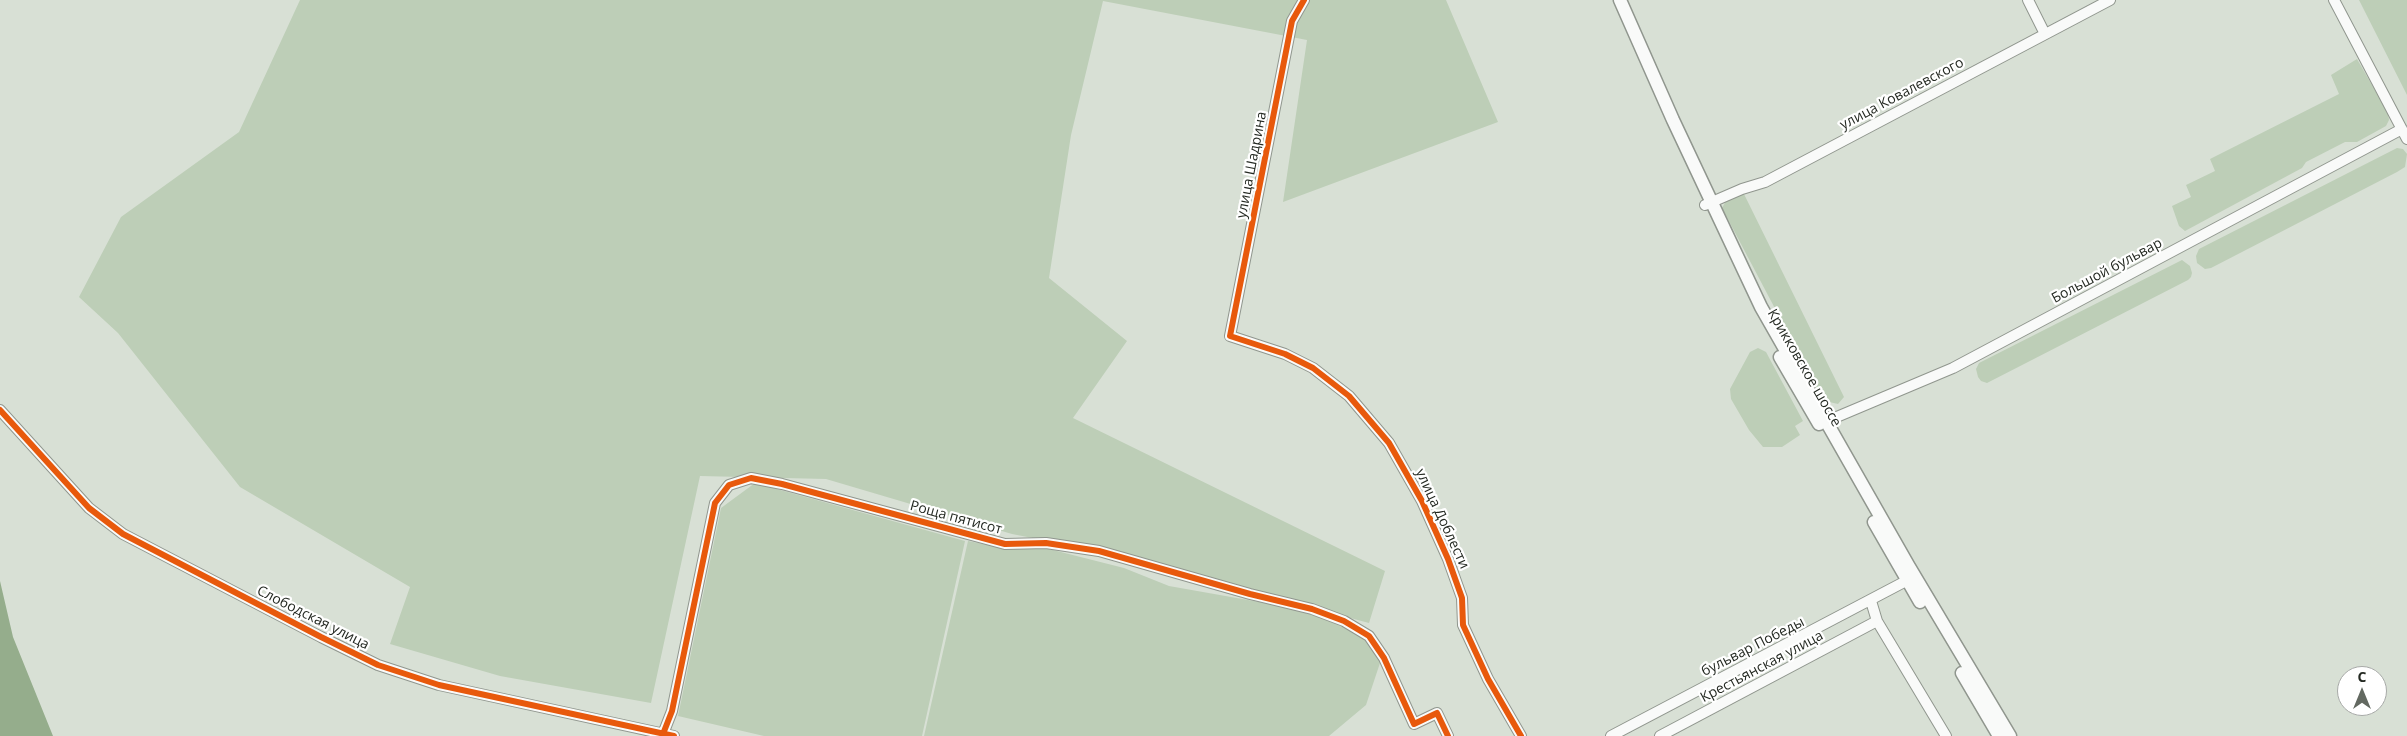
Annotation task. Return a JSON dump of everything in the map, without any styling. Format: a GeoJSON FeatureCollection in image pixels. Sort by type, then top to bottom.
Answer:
{"type":"FeatureCollection","features":[{"type":"Feature","properties":{"kind":"main road","name":"Крикковское шоссе"},"geometry":{"type":"LineString","coordinates":[[1612,0],[1708,204],[1753,310],[1823,423],[1906,581],[1999,736]]}},
{"type":"Feature","properties":{"kind":"main road"},"geometry":{"type":"LineString","coordinates":[[1620,0],[1708,204]]}},
{"type":"Feature","properties":{"kind":"main road"},"geometry":{"type":"LineString","coordinates":[[1823,423],[2010,736]]}},
{"type":"Feature","properties":{"kind":"street","name":"улица Шадрина"},"geometry":{"type":"LineString","coordinates":[[1230,336],[1292,21],[1304,0]]}},
{"type":"Feature","properties":{"kind":"street"},"geometry":{"type":"LineString","coordinates":[[2028,0],[2045,34]]}},
{"type":"Feature","properties":{"kind":"street","name":"улица Ковалевского"},"geometry":{"type":"LineString","coordinates":[[1708,204],[1742,189],[1765,182],[2110,0]]}},
{"type":"Feature","properties":{"kind":"street"},"geometry":{"type":"LineString","coordinates":[[2334,0],[2407,139]]}},
{"type":"Feature","properties":{"kind":"street","name":"Большой бульвар"},"geometry":{"type":"LineString","coordinates":[[1823,423],[1953,368],[2402,129]]}},
{"type":"Feature","properties":{"kind":"street","name":"улица Доблести"},"geometry":{"type":"LineString","coordinates":[[1230,336],[1285,354],[1313,368],[1349,396],[1389,443],[1422,501],[1448,559],[1462,598],[1462,626],[1488,679],[1521,736]]}},
{"type":"Feature","properties":{"kind":"street","name":"Слободская улица"},"geometry":{"type":"LineString","coordinates":[[0,410],[90,508],[123,534],[321,638],[378,664],[439,685],[674,736]]}},
{"type":"Feature","properties":{"kind":"street","name":"Роща пятисот"},"geometry":{"type":"LineString","coordinates":[[663,734],[672,711],[715,503],[729,485],[751,478],[782,484],[1006,544],[1046,543],[1099,551],[1250,594],[1312,609],[1344,621],[1369,636],[1384,658],[1414,724],[1437,713],[1448,736]]}},
{"type":"Feature","properties":{"kind":"street","name":"бульвар Победы"},"geometry":{"type":"LineString","coordinates":[[1611,736],[1906,581]]}},
{"type":"Feature","properties":{"kind":"street"},"geometry":{"type":"LineString","coordinates":[[1871,601],[1877,622],[1946,736]]}},
{"type":"Feature","properties":{"kind":"street","name":"Крестьянская улица"},"geometry":{"type":"LineString","coordinates":[[1660,736],[1877,622]]}},
{"type":"Feature","properties":{"kind":"shaded area"},"geometry":{"type":"Polygon","coordinates":[[[300,0],[1446,0],[1498,122],[1283,202],[1307,40],[1103,1],[1071,135],[1049,278],[1127,341],[1073,418],[1385,571],[1369,623],[1099,551],[1012,534],[826,479],[700,476],[651,703],[500,676],[390,644],[410,587],[240,487],[118,333],[79,297],[121,217],[239,132],[300,0]]]}},
{"type":"Feature","properties":{"kind":"shaded area"},"geometry":{"type":"Polygon","coordinates":[[[2359,0],[2407,0],[2407,95],[2359,0]]]}},
{"type":"Feature","properties":{"kind":"shaded area"},"geometry":{"type":"Polygon","coordinates":[[[2357,59],[2388,113],[2389,120],[2386,126],[2357,142],[2345,142],[2306,162],[2302,168],[2185,231],[2179,226],[2172,206],[2191,197],[2186,185],[2215,171],[2210,159],[2339,94],[2331,75],[2357,59]]]}},
{"type":"Feature","properties":{"kind":"shaded area"},"geometry":{"type":"Polygon","coordinates":[[[2397,148],[2403,149],[2407,154],[2405,167],[2397,172],[2211,268],[2205,269],[2197,263],[2196,256],[2199,249],[2397,148]]]}},
{"type":"Feature","properties":{"kind":"shaded area"},"geometry":{"type":"Polygon","coordinates":[[[1743,192],[1844,397],[1838,404],[1825,401],[1819,392],[1722,208],[1727,199],[1743,192]]]}},
{"type":"Feature","properties":{"kind":"shaded area"},"geometry":{"type":"Polygon","coordinates":[[[2182,260],[2190,266],[2192,273],[2188,280],[1987,383],[1981,381],[1978,377],[1976,369],[1979,363],[2182,260]]]}},
{"type":"Feature","properties":{"kind":"shaded area"},"geometry":{"type":"Polygon","coordinates":[[[1758,348],[1766,352],[1803,421],[1795,426],[1800,435],[1782,447],[1763,447],[1749,430],[1731,399],[1730,389],[1750,352],[1758,348]]]}},
{"type":"Feature","properties":{"kind":"shaded area"},"geometry":{"type":"Polygon","coordinates":[[[755,483],[965,541],[922,736],[764,736],[678,716],[721,508],[755,483]]]}},
{"type":"Feature","properties":{"kind":"shaded area"},"geometry":{"type":"Polygon","coordinates":[[[968,541],[1008,549],[1045,548],[1124,568],[1169,586],[1282,606],[1326,619],[1369,640],[1381,660],[1366,705],[1329,736],[924,736],[968,541]]]}},
{"type":"Feature","properties":{"kind":"shaded area"},"geometry":{"type":"Polygon","coordinates":[[[0,581],[13,637],[53,736],[0,736],[0,581]]]}},
{"type":"Feature","properties":{"kind":"cycle path"},"geometry":{"type":"LineString","coordinates":[[1304,0],[1292,21],[1230,336],[1285,354],[1313,368],[1349,396],[1389,443],[1422,501],[1448,559],[1462,598],[1463,625],[1488,679],[1521,736]]}},
{"type":"Feature","properties":{"kind":"cycle path"},"geometry":{"type":"LineString","coordinates":[[0,410],[89,508],[123,534],[378,665],[439,685],[674,736]]}},
{"type":"Feature","properties":{"kind":"cycle path"},"geometry":{"type":"LineString","coordinates":[[663,734],[672,711],[715,503],[729,485],[751,478],[782,484],[1005,544],[1046,543],[1099,551],[1250,594],[1312,609],[1344,621],[1369,636],[1384,658],[1414,724],[1437,713],[1448,736]]}}]}
